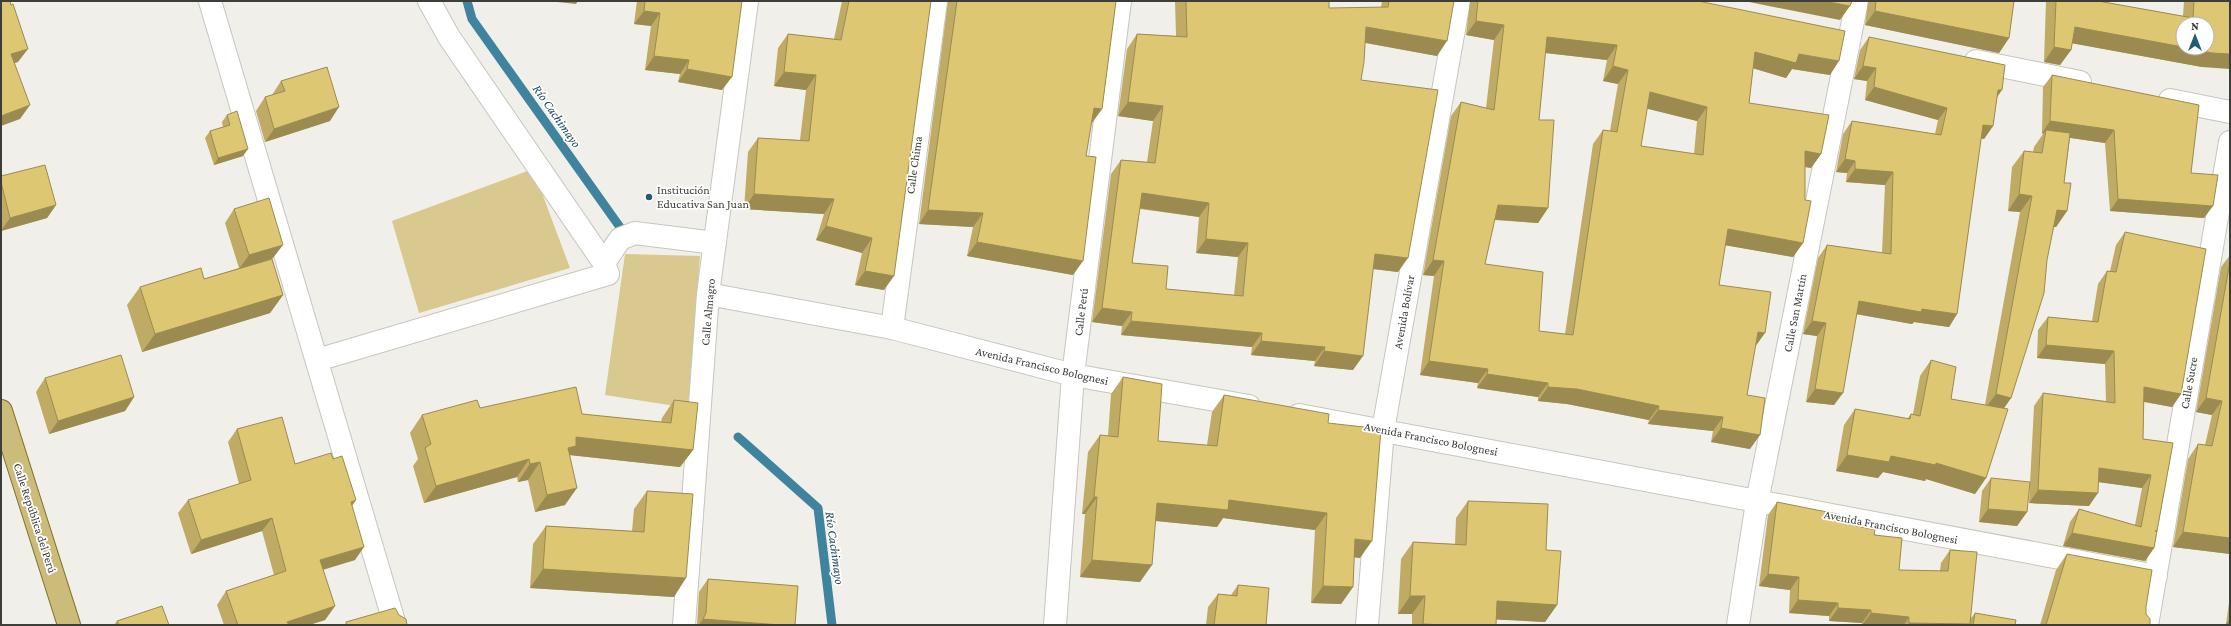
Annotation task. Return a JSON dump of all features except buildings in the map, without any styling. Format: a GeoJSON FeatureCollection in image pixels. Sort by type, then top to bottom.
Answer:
{"type":"FeatureCollection","features":[{"type":"Feature","properties":{"kind":"main road","name":"Calle República del Perú"},"geometry":{"type":"LineString","coordinates":[[1,411],[69,625]]}},
{"type":"Feature","properties":{"kind":"street"},"geometry":{"type":"LineString","coordinates":[[210,1],[396,625]]}},
{"type":"Feature","properties":{"kind":"street"},"geometry":{"type":"LineString","coordinates":[[317,360],[608,274],[604,263],[449,37],[429,1]]}},
{"type":"Feature","properties":{"kind":"street","name":"Calle Almagro"},"geometry":{"type":"LineString","coordinates":[[684,625],[708,294],[747,1]]}},
{"type":"Feature","properties":{"kind":"street","name":"Calle Chima"},"geometry":{"type":"LineString","coordinates":[[892,328],[936,1]]}},
{"type":"Feature","properties":{"kind":"street","name":"Calle Perú"},"geometry":{"type":"LineString","coordinates":[[1054,625],[1073,375],[1120,1]]}},
{"type":"Feature","properties":{"kind":"street","name":"Avenida Bolívar"},"geometry":{"type":"LineString","coordinates":[[1367,625],[1383,430],[1459,1]]}},
{"type":"Feature","properties":{"kind":"street","name":"Calle San Martín"},"geometry":{"type":"LineString","coordinates":[[1738,625],[1757,502],[1859,38],[1857,1]]}},
{"type":"Feature","properties":{"kind":"street"},"geometry":{"type":"LineString","coordinates":[[1828,31],[1859,38]]}},
{"type":"Feature","properties":{"kind":"street"},"geometry":{"type":"LineString","coordinates":[[1960,58],[2099,86]]}},
{"type":"Feature","properties":{"kind":"street"},"geometry":{"type":"LineString","coordinates":[[2153,97],[2230,112]]}},
{"type":"Feature","properties":{"kind":"street","name":"Calle Sucre"},"geometry":{"type":"LineString","coordinates":[[2147,625],[2230,142]]}},
{"type":"Feature","properties":{"kind":"street"},"geometry":{"type":"LineString","coordinates":[[604,263],[628,236],[715,243]]}},
{"type":"Feature","properties":{"kind":"street","name":"Avenida Francisco Bolognesi"},"geometry":{"type":"LineString","coordinates":[[708,294],[892,328],[1073,375],[1383,430],[1757,502],[2156,576]]}},
{"type":"Feature","properties":{"kind":"shaded area"},"geometry":{"type":"Polygon","coordinates":[[[533,169],[570,268],[419,313],[392,221],[533,169]]]}},
{"type":"Feature","properties":{"kind":"shaded area"},"geometry":{"type":"Polygon","coordinates":[[[625,254],[700,256],[688,408],[605,395],[625,254]]]}},
{"type":"Feature","properties":{"kind":"waterway","name":"Río Cachimayo"},"geometry":{"type":"LineString","coordinates":[[467,1],[472,19],[627,237]]}},
{"type":"Feature","properties":{"kind":"waterway","name":"Río Cachimayo"},"geometry":{"type":"LineString","coordinates":[[738,437],[818,508],[832,625]]}},
{"type":"Feature","properties":{"kind":"place","name":"Institución Educativa San Juan"},"geometry":{"type":"Point","coordinates":[649,197]}}]}
